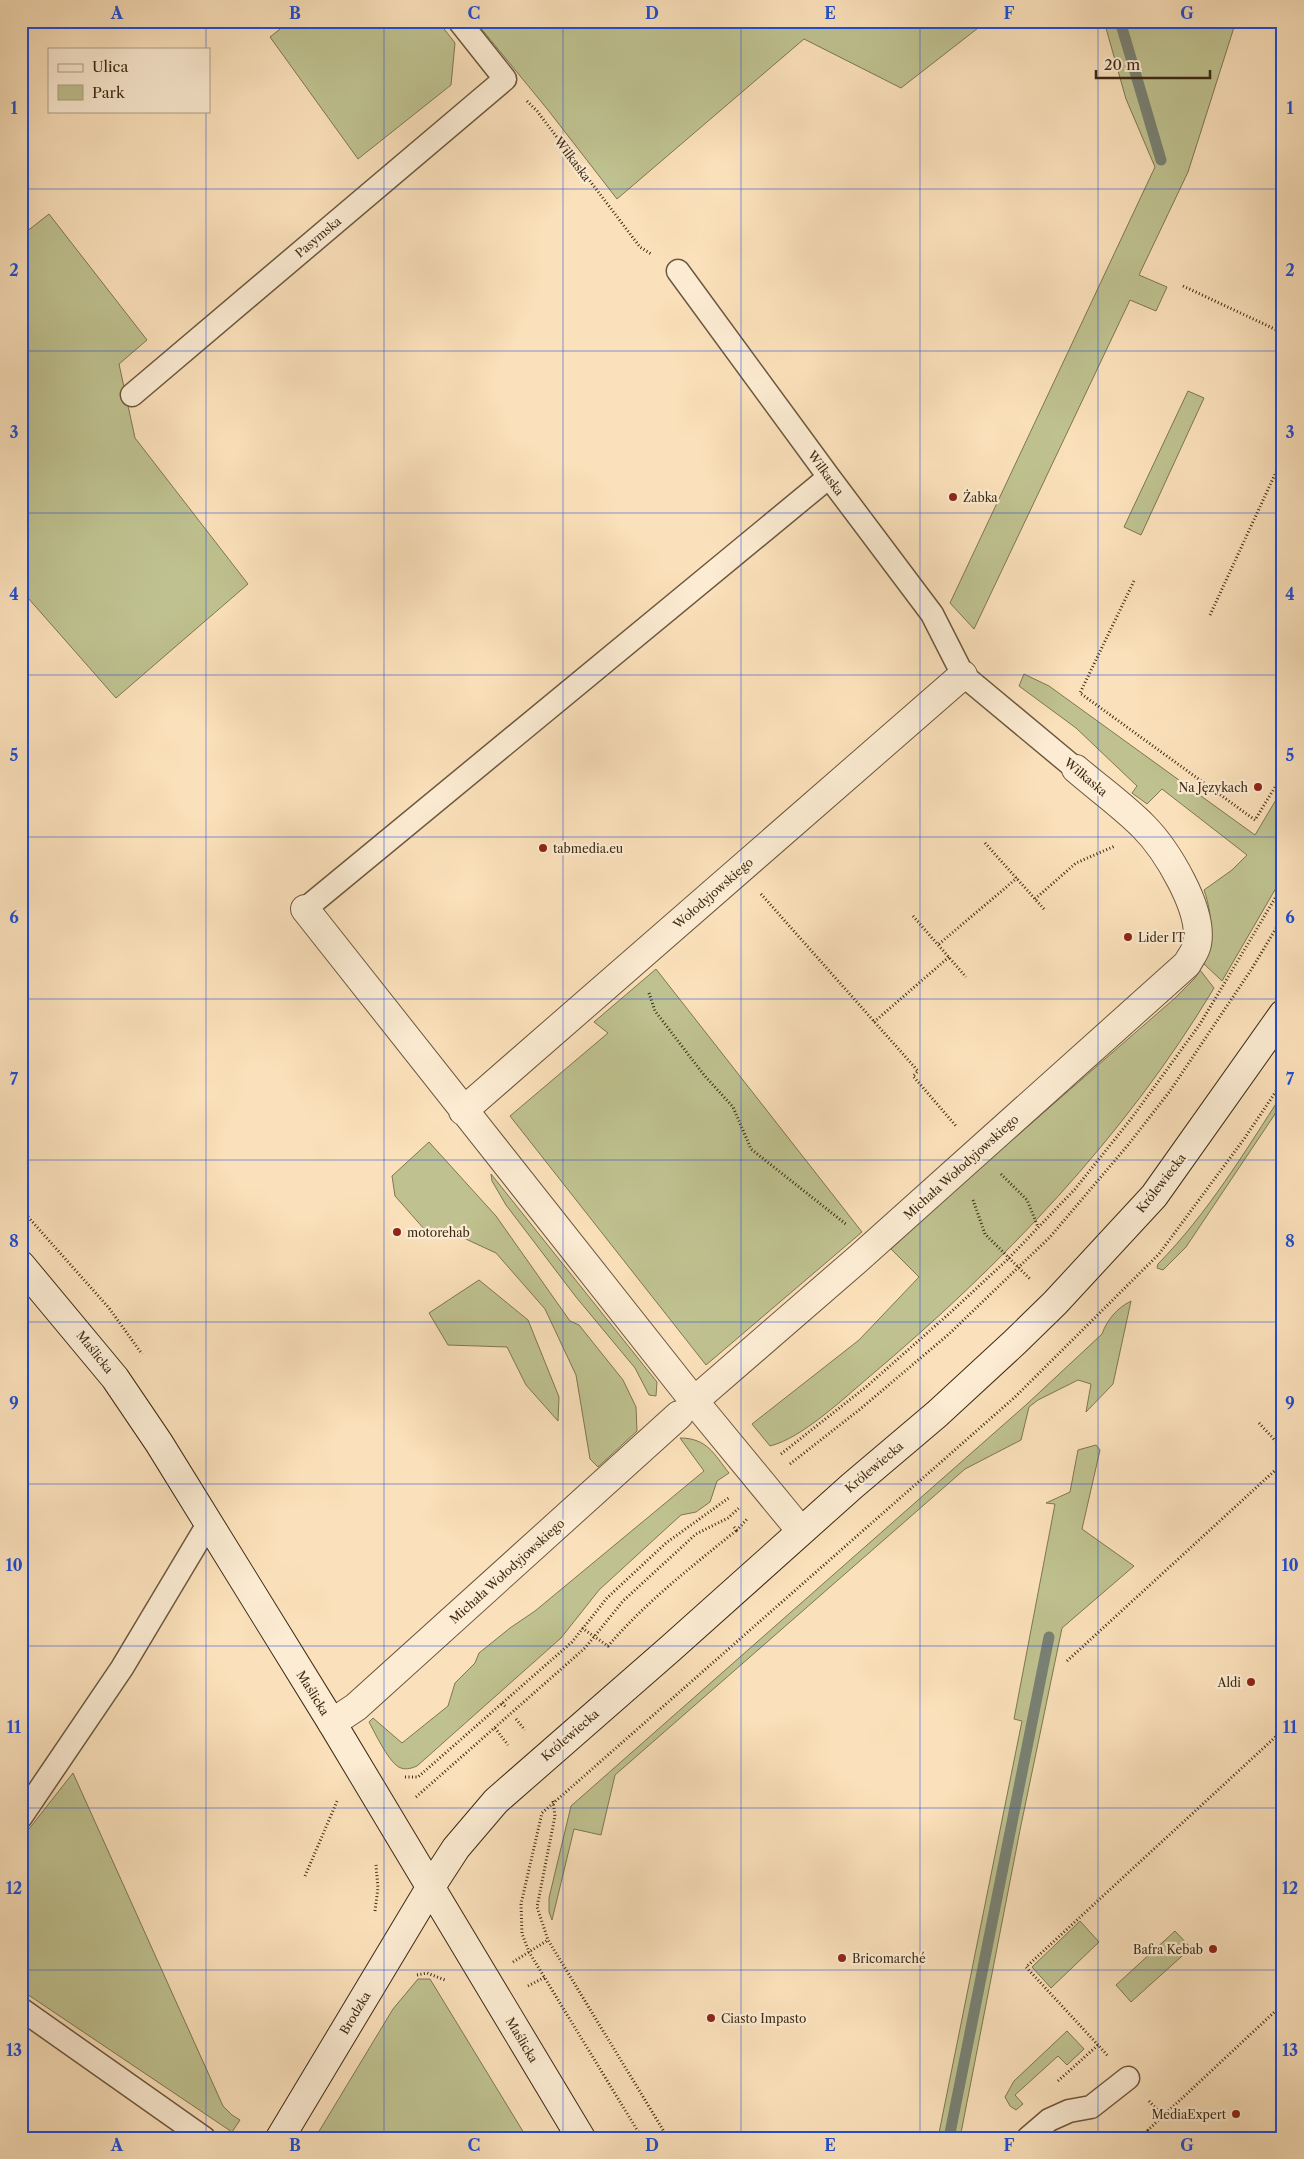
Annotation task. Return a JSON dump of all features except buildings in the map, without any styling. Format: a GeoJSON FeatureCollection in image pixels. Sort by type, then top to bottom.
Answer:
{"type":"FeatureCollection","features":[{"type":"Feature","properties":{"kind":"street","name":"Wołodyjowskiego"},"geometry":{"type":"LineString","coordinates":[[464,1111],[963,675]]}},
{"type":"Feature","properties":{"kind":"street","name":"Wilkaska"},"geometry":{"type":"LineString","coordinates":[[1076,769],[1144,826],[1182,880],[1196,914]]}},
{"type":"Feature","properties":{"kind":"street"},"geometry":{"type":"LineString","coordinates":[[305,909],[464,1111],[687,1408],[760,1482],[801,1531]]}},
{"type":"Feature","properties":{"kind":"street","name":"Michała Wołodyjowskiego"},"geometry":{"type":"LineString","coordinates":[[332,1723],[356,1707],[687,1408],[873,1245],[1186,964],[1197,944],[1196,914]]}},
{"type":"Feature","properties":{"kind":"street","name":"Królewiecka"},"geometry":{"type":"LineString","coordinates":[[430,1888],[456,1848],[496,1801],[672,1648],[801,1531],[937,1414],[1015,1342],[1105,1250],[1154,1196],[1283,1014]]}},
{"type":"Feature","properties":{"kind":"street","name":"Maślicka"},"geometry":{"type":"LineString","coordinates":[[21,1265],[115,1378],[332,1723],[581,2138]]}},
{"type":"Feature","properties":{"kind":"street","name":"Brodzka"},"geometry":{"type":"LineString","coordinates":[[280,2138],[430,1888]]}},
{"type":"Feature","properties":{"kind":"lane"},"geometry":{"type":"LineString","coordinates":[[459,21],[505,79]]}},
{"type":"Feature","properties":{"kind":"lane","name":"Pasymska"},"geometry":{"type":"LineString","coordinates":[[132,395],[505,79]]}},
{"type":"Feature","properties":{"kind":"lane","name":"Wilkaska"},"geometry":{"type":"LineString","coordinates":[[678,271],[932,614],[963,675],[1076,769]]}},
{"type":"Feature","properties":{"kind":"lane"},"geometry":{"type":"LineString","coordinates":[[305,909],[829,477]]}},
{"type":"Feature","properties":{"kind":"lane"},"geometry":{"type":"LineString","coordinates":[[21,1817],[122,1668],[208,1524]]}},
{"type":"Feature","properties":{"kind":"lane"},"geometry":{"type":"LineString","coordinates":[[21,2009],[204,2138]]}},
{"type":"Feature","properties":{"kind":"lane"},"geometry":{"type":"LineString","coordinates":[[1028,2138],[1050,2120],[1069,2111],[1091,2107],[1128,2078]]}},
{"type":"Feature","properties":{"kind":"path","name":"Wilkaska"},"geometry":{"type":"LineString","coordinates":[[505,79],[537,111],[640,247],[678,271]]}},
{"type":"Feature","properties":{"kind":"path"},"geometry":{"type":"LineString","coordinates":[[1183,286],[1283,333]]}},
{"type":"Feature","properties":{"kind":"path"},"geometry":{"type":"LineString","coordinates":[[1210,615],[1283,457]]}},
{"type":"Feature","properties":{"kind":"path"},"geometry":{"type":"LineString","coordinates":[[1134,580],[1080,693],[1255,820],[1283,774]]}},
{"type":"Feature","properties":{"kind":"path"},"geometry":{"type":"LineString","coordinates":[[1035,898],[1076,862],[1124,842],[1144,826]]}},
{"type":"Feature","properties":{"kind":"path"},"geometry":{"type":"LineString","coordinates":[[985,843],[1044,909]]}},
{"type":"Feature","properties":{"kind":"path"},"geometry":{"type":"LineString","coordinates":[[939,944],[1016,878]]}},
{"type":"Feature","properties":{"kind":"path"},"geometry":{"type":"LineString","coordinates":[[421,1794],[585,1648],[623,1601],[696,1534],[728,1518],[760,1482],[1008,1259],[1076,1189],[1131,1119],[1200,1024],[1283,885]]}},
{"type":"Feature","properties":{"kind":"path"},"geometry":{"type":"LineString","coordinates":[[762,895],[918,1071],[913,1076],[952,1120]]}},
{"type":"Feature","properties":{"kind":"path"},"geometry":{"type":"LineString","coordinates":[[913,916],[966,977]]}},
{"type":"Feature","properties":{"kind":"path"},"geometry":{"type":"LineString","coordinates":[[399,1772],[405,1777],[418,1777],[572,1642],[607,1598],[666,1543],[794,1460],[859,1410],[949,1334],[1050,1237],[1102,1177],[1170,1091],[1251,970],[1283,917]]}},
{"type":"Feature","properties":{"kind":"path"},"geometry":{"type":"LineString","coordinates":[[644,953],[649,996],[655,1011],[704,1076],[733,1107],[751,1149],[873,1245]]}},
{"type":"Feature","properties":{"kind":"path"},"geometry":{"type":"LineString","coordinates":[[874,1022],[949,957]]}},
{"type":"Feature","properties":{"kind":"path"},"geometry":{"type":"LineString","coordinates":[[978,1151],[1027,1200],[1038,1228]]}},
{"type":"Feature","properties":{"kind":"path"},"geometry":{"type":"LineString","coordinates":[[958,1169],[968,1181],[978,1220],[985,1234],[1017,1268]]}},
{"type":"Feature","properties":{"kind":"path"},"geometry":{"type":"LineString","coordinates":[[1258,1423],[1283,1449]]}},
{"type":"Feature","properties":{"kind":"path"},"geometry":{"type":"LineString","coordinates":[[1067,1661],[1283,1463]]}},
{"type":"Feature","properties":{"kind":"path"},"geometry":{"type":"LineString","coordinates":[[582,1628],[608,1646],[633,1617],[689,1568],[737,1530]]}},
{"type":"Feature","properties":{"kind":"path"},"geometry":{"type":"LineString","coordinates":[[502,1703],[507,1708]]}},
{"type":"Feature","properties":{"kind":"path"},"geometry":{"type":"LineString","coordinates":[[516,1720],[528,1734]]}},
{"type":"Feature","properties":{"kind":"path"},"geometry":{"type":"LineString","coordinates":[[495,1728],[511,1749]]}},
{"type":"Feature","properties":{"kind":"path"},"geometry":{"type":"LineString","coordinates":[[1098,2045],[1026,1967],[1283,1730]]}},
{"type":"Feature","properties":{"kind":"path"},"geometry":{"type":"LineString","coordinates":[[572,1786],[553,1801],[542,1813],[521,1904],[522,1934],[529,1952],[642,2138]]}},
{"type":"Feature","properties":{"kind":"path"},"geometry":{"type":"LineString","coordinates":[[305,1876],[339,1795]]}},
{"type":"Feature","properties":{"kind":"path"},"geometry":{"type":"LineString","coordinates":[[553,1801],[555,1816],[537,1907],[548,1940],[668,2138]]}},
{"type":"Feature","properties":{"kind":"path"},"geometry":{"type":"LineString","coordinates":[[375,1914],[378,1888],[376,1861]]}},
{"type":"Feature","properties":{"kind":"path"},"geometry":{"type":"LineString","coordinates":[[509,1965],[548,1940]]}},
{"type":"Feature","properties":{"kind":"path"},"geometry":{"type":"LineString","coordinates":[[411,1976],[427,1973],[443,1978],[448,1983]]}},
{"type":"Feature","properties":{"kind":"path"},"geometry":{"type":"LineString","coordinates":[[524,1989],[545,1977]]}},
{"type":"Feature","properties":{"kind":"path"},"geometry":{"type":"LineString","coordinates":[[1148,2138],[1152,2134],[1148,2130],[1283,2004]]}},
{"type":"Feature","properties":{"kind":"path"},"geometry":{"type":"LineString","coordinates":[[1128,2078],[1163,2116]]}},
{"type":"Feature","properties":{"kind":"green space"},"geometry":{"type":"Polygon","coordinates":[[[290,21],[438,21],[455,43],[451,85],[358,159],[270,37],[290,21]]]}},
{"type":"Feature","properties":{"kind":"green space"},"geometry":{"type":"Polygon","coordinates":[[[475,21],[987,21],[901,88],[804,39],[617,199],[548,110],[475,21]]]}},
{"type":"Feature","properties":{"kind":"green space"},"geometry":{"type":"Polygon","coordinates":[[[1104,21],[1236,21],[1188,172],[1139,275],[1167,287],[1156,311],[1130,300],[974,629],[950,603],[1155,167],[1126,99],[1104,21]]]}},
{"type":"Feature","properties":{"kind":"green space"},"geometry":{"type":"Polygon","coordinates":[[[49,214],[147,340],[119,364],[135,438],[248,584],[116,698],[21,590],[21,236],[49,214]]]}},
{"type":"Feature","properties":{"kind":"green space"},"geometry":{"type":"Polygon","coordinates":[[[1188,391],[1204,398],[1141,535],[1124,527],[1188,391]]]}},
{"type":"Feature","properties":{"kind":"green space"},"geometry":{"type":"Polygon","coordinates":[[[1024,674],[1049,686],[1255,835],[1283,788],[1283,876],[1222,981],[1204,964],[1209,946],[1211,927],[1204,890],[1232,870],[1247,855],[1162,789],[1147,804],[1132,793],[1137,786],[1076,728],[1019,686],[1024,674]]]}},
{"type":"Feature","properties":{"kind":"green space"},"geometry":{"type":"Polygon","coordinates":[[[656,969],[862,1232],[706,1365],[510,1116],[608,1033],[594,1022],[656,969]]]}},
{"type":"Feature","properties":{"kind":"green space"},"geometry":{"type":"Polygon","coordinates":[[[1200,970],[1214,988],[1179,1043],[1141,1096],[1058,1197],[1013,1244],[918,1335],[822,1417],[795,1435],[770,1446],[752,1424],[859,1340],[919,1277],[891,1249],[964,1182],[1175,998],[1195,978],[1200,970]]]}},
{"type":"Feature","properties":{"kind":"green space"},"geometry":{"type":"Polygon","coordinates":[[[1283,1093],[1283,1102],[1186,1247],[1163,1270],[1157,1268],[1158,1264],[1209,1203],[1283,1093]]]}},
{"type":"Feature","properties":{"kind":"green space"},"geometry":{"type":"Polygon","coordinates":[[[429,1142],[496,1216],[570,1321],[579,1325],[623,1380],[636,1407],[637,1431],[598,1467],[590,1459],[576,1375],[545,1309],[496,1253],[455,1234],[425,1230],[395,1196],[392,1176],[429,1142]]]}},
{"type":"Feature","properties":{"kind":"green space"},"geometry":{"type":"Polygon","coordinates":[[[491,1174],[657,1382],[656,1396],[649,1395],[635,1368],[576,1297],[506,1205],[492,1181],[491,1174]]]}},
{"type":"Feature","properties":{"kind":"green space"},"geometry":{"type":"Polygon","coordinates":[[[479,1280],[528,1320],[559,1397],[558,1421],[526,1385],[507,1347],[448,1345],[429,1313],[479,1280]]]}},
{"type":"Feature","properties":{"kind":"green space"},"geometry":{"type":"Polygon","coordinates":[[[1131,1301],[1113,1384],[1086,1412],[1091,1384],[1078,1380],[1038,1400],[1029,1407],[1021,1440],[965,1469],[615,1775],[601,1835],[574,1829],[552,1920],[549,1912],[549,1898],[571,1806],[1027,1404],[1102,1334],[1113,1315],[1131,1301]]]}},
{"type":"Feature","properties":{"kind":"green space"},"geometry":{"type":"Polygon","coordinates":[[[680,1438],[697,1441],[709,1448],[729,1473],[717,1481],[710,1502],[696,1512],[681,1515],[599,1590],[561,1638],[417,1766],[405,1769],[397,1766],[383,1748],[369,1722],[373,1718],[402,1743],[448,1706],[455,1683],[475,1663],[479,1653],[535,1611],[704,1471],[680,1438]]]}},
{"type":"Feature","properties":{"kind":"green space"},"geometry":{"type":"Polygon","coordinates":[[[1096,1445],[1100,1450],[1082,1529],[1134,1566],[1062,1628],[1020,1830],[960,2138],[938,2138],[1022,1721],[1014,1719],[1055,1504],[1046,1503],[1070,1492],[1078,1450],[1096,1445]]]}},
{"type":"Feature","properties":{"kind":"green space"},"geometry":{"type":"Polygon","coordinates":[[[73,1773],[223,2106],[240,2120],[232,2132],[21,1990],[21,1839],[73,1773]]]}},
{"type":"Feature","properties":{"kind":"green space"},"geometry":{"type":"Polygon","coordinates":[[[1080,1921],[1099,1942],[1051,1988],[1032,1967],[1080,1921]]]}},
{"type":"Feature","properties":{"kind":"green space"},"geometry":{"type":"Polygon","coordinates":[[[1175,1931],[1191,1948],[1131,2002],[1116,1985],[1175,1931]]]}},
{"type":"Feature","properties":{"kind":"green space"},"geometry":{"type":"Polygon","coordinates":[[[418,1979],[430,1979],[527,2138],[315,2138],[393,2009],[418,1979]]]}},
{"type":"Feature","properties":{"kind":"green space"},"geometry":{"type":"Polygon","coordinates":[[[1067,2031],[1084,2049],[1067,2065],[1058,2056],[1015,2095],[1023,2104],[1016,2110],[1010,2106],[1005,2097],[1014,2081],[1067,2031]]]}},
{"type":"Feature","properties":{"kind":"waterway"},"geometry":{"type":"LineString","coordinates":[[1120,21],[1161,160]]}},
{"type":"Feature","properties":{"kind":"waterway"},"geometry":{"type":"LineString","coordinates":[[949,2138],[1049,1637]]}},
{"type":"Feature","properties":{"kind":"place","name":"Żabka"},"geometry":{"type":"Point","coordinates":[953,497]}},
{"type":"Feature","properties":{"kind":"place","name":"Na Językach"},"geometry":{"type":"Point","coordinates":[1258,787]}},
{"type":"Feature","properties":{"kind":"place","name":"tabmedia.eu"},"geometry":{"type":"Point","coordinates":[543,848]}},
{"type":"Feature","properties":{"kind":"place","name":"Lider IT"},"geometry":{"type":"Point","coordinates":[1128,937]}},
{"type":"Feature","properties":{"kind":"place","name":"motorehab"},"geometry":{"type":"Point","coordinates":[397,1232]}},
{"type":"Feature","properties":{"kind":"place","name":"Aldi"},"geometry":{"type":"Point","coordinates":[1251,1682]}},
{"type":"Feature","properties":{"kind":"place","name":"Bafra Kebab"},"geometry":{"type":"Point","coordinates":[1213,1949]}},
{"type":"Feature","properties":{"kind":"place","name":"Bricomarché"},"geometry":{"type":"Point","coordinates":[842,1958]}},
{"type":"Feature","properties":{"kind":"place","name":"Ciasto Impasto"},"geometry":{"type":"Point","coordinates":[711,2018]}},
{"type":"Feature","properties":{"kind":"place","name":"MediaExpert"},"geometry":{"type":"Point","coordinates":[1236,2114]}}]}
